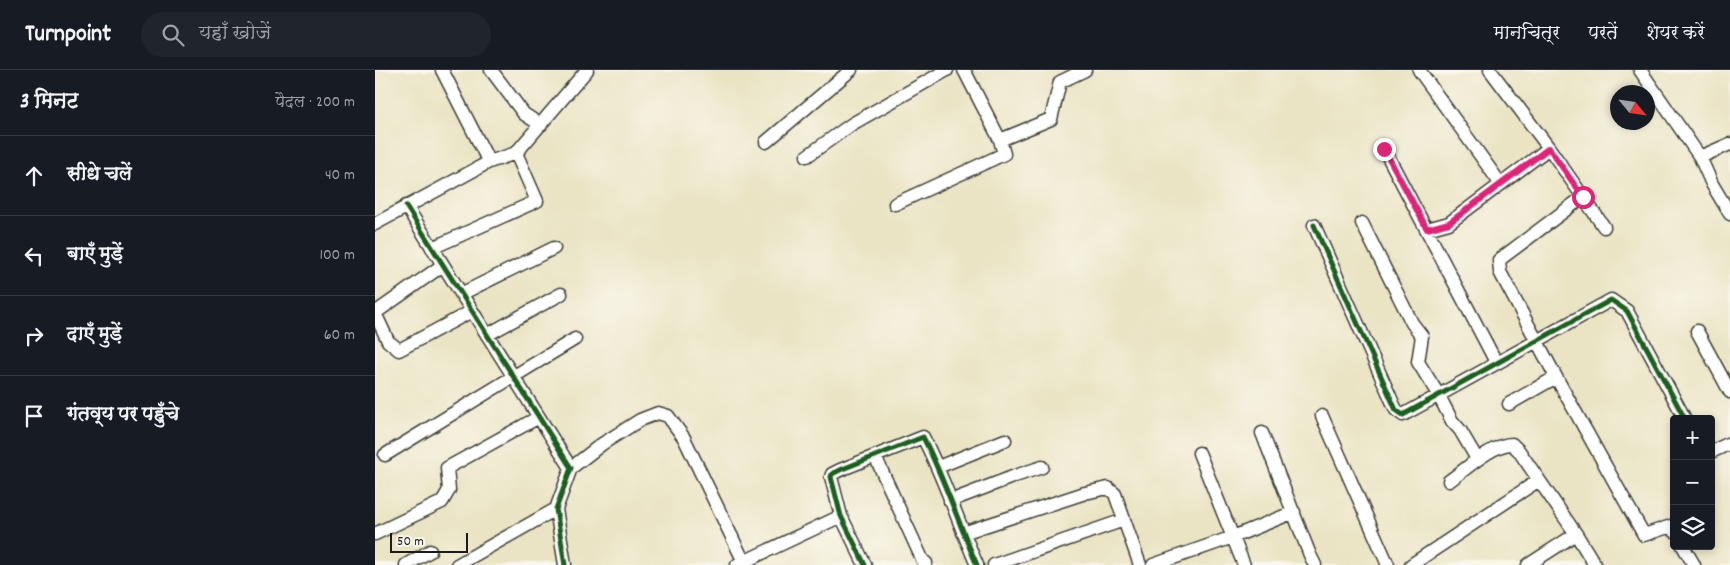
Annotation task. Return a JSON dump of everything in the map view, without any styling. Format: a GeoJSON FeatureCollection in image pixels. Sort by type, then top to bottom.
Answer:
{"type":"FeatureCollection","features":[{"type":"Feature","properties":{"kind":"street"},"geometry":{"type":"LineString","coordinates":[[443,70],[489,162]]}},
{"type":"Feature","properties":{"kind":"street"},"geometry":{"type":"LineString","coordinates":[[491,70],[525,114],[541,124]]}},
{"type":"Feature","properties":{"kind":"street"},"geometry":{"type":"LineString","coordinates":[[375,224],[489,162],[516,153],[587,70]]}},
{"type":"Feature","properties":{"kind":"street"},"geometry":{"type":"LineString","coordinates":[[766,142],[851,70]]}},
{"type":"Feature","properties":{"kind":"street"},"geometry":{"type":"LineString","coordinates":[[807,156],[852,124],[947,70]]}},
{"type":"Feature","properties":{"kind":"street"},"geometry":{"type":"LineString","coordinates":[[895,204],[1004,154],[1000,140],[964,70]]}},
{"type":"Feature","properties":{"kind":"street"},"geometry":{"type":"LineString","coordinates":[[1000,140],[1051,119],[1060,82],[1085,70]]}},
{"type":"Feature","properties":{"kind":"street"},"geometry":{"type":"LineString","coordinates":[[1419,70],[1500,183]]}},
{"type":"Feature","properties":{"kind":"street"},"geometry":{"type":"LineString","coordinates":[[1490,70],[1549,148],[1604,227]]}},
{"type":"Feature","properties":{"kind":"street"},"geometry":{"type":"LineString","coordinates":[[1640,70],[1700,157],[1712,184],[1730,214]]}},
{"type":"Feature","properties":{"kind":"street"},"geometry":{"type":"LineString","coordinates":[[1700,157],[1730,144]]}},
{"type":"Feature","properties":{"kind":"street"},"geometry":{"type":"LineString","coordinates":[[1427,229],[1449,223],[1549,148]]}},
{"type":"Feature","properties":{"kind":"street"},"geometry":{"type":"LineString","coordinates":[[1384,149],[1495,362]]}},
{"type":"Feature","properties":{"kind":"street"},"geometry":{"type":"LineString","coordinates":[[432,248],[537,201],[516,153]]}},
{"type":"Feature","properties":{"kind":"street"},"geometry":{"type":"LineString","coordinates":[[1583,197],[1499,260],[1500,272],[1644,535],[1670,526]]}},
{"type":"Feature","properties":{"kind":"street"},"geometry":{"type":"LineString","coordinates":[[405,206],[571,468]]}},
{"type":"Feature","properties":{"kind":"street"},"geometry":{"type":"LineString","coordinates":[[1362,223],[1413,323],[1422,336],[1418,362],[1452,421],[1460,430],[1477,459]]}},
{"type":"Feature","properties":{"kind":"street"},"geometry":{"type":"LineString","coordinates":[[1314,225],[1396,410],[1403,414],[1611,300],[1627,311],[1683,415]]}},
{"type":"Feature","properties":{"kind":"street"},"geometry":{"type":"LineString","coordinates":[[461,294],[554,248]]}},
{"type":"Feature","properties":{"kind":"street"},"geometry":{"type":"LineString","coordinates":[[443,265],[375,313],[388,341],[399,350],[472,310]]}},
{"type":"Feature","properties":{"kind":"street"},"geometry":{"type":"LineString","coordinates":[[487,334],[561,294]]}},
{"type":"Feature","properties":{"kind":"street"},"geometry":{"type":"LineString","coordinates":[[1697,331],[1730,392]]}},
{"type":"Feature","properties":{"kind":"street"},"geometry":{"type":"LineString","coordinates":[[385,455],[575,339]]}},
{"type":"Feature","properties":{"kind":"street"},"geometry":{"type":"LineString","coordinates":[[1509,404],[1556,377]]}},
{"type":"Feature","properties":{"kind":"street"},"geometry":{"type":"LineString","coordinates":[[565,565],[555,509],[571,468],[601,444],[640,420],[658,413],[668,416],[684,438],[741,563],[841,516]]}},
{"type":"Feature","properties":{"kind":"street"},"geometry":{"type":"LineString","coordinates":[[1322,416],[1388,565]]}},
{"type":"Feature","properties":{"kind":"street"},"geometry":{"type":"LineString","coordinates":[[375,534],[442,502],[449,490],[447,468],[539,417]]}},
{"type":"Feature","properties":{"kind":"street"},"geometry":{"type":"LineString","coordinates":[[1262,433],[1309,555],[1315,565]]}},
{"type":"Feature","properties":{"kind":"street"},"geometry":{"type":"LineString","coordinates":[[865,565],[841,516],[832,484],[832,474],[923,437],[938,467],[977,565]]}},
{"type":"Feature","properties":{"kind":"street"},"geometry":{"type":"LineString","coordinates":[[938,467],[1005,440]]}},
{"type":"Feature","properties":{"kind":"street"},"geometry":{"type":"LineString","coordinates":[[1715,450],[1730,443]]}},
{"type":"Feature","properties":{"kind":"street"},"geometry":{"type":"LineString","coordinates":[[1449,481],[1471,466],[1477,459],[1503,446],[1512,444],[1539,480],[1595,565]]}},
{"type":"Feature","properties":{"kind":"street"},"geometry":{"type":"LineString","coordinates":[[1199,453],[1244,565]]}},
{"type":"Feature","properties":{"kind":"street"},"geometry":{"type":"LineString","coordinates":[[875,456],[923,561],[926,563]]}},
{"type":"Feature","properties":{"kind":"street"},"geometry":{"type":"LineString","coordinates":[[950,501],[1042,467]]}},
{"type":"Feature","properties":{"kind":"street"},"geometry":{"type":"LineString","coordinates":[[1411,565],[1539,480]]}},
{"type":"Feature","properties":{"kind":"street"},"geometry":{"type":"LineString","coordinates":[[963,533],[1085,493],[1107,488],[1115,494],[1140,565]]}},
{"type":"Feature","properties":{"kind":"street"},"geometry":{"type":"LineString","coordinates":[[457,565],[555,509]]}},
{"type":"Feature","properties":{"kind":"street"},"geometry":{"type":"LineString","coordinates":[[1153,565],[1233,537],[1294,512]]}},
{"type":"Feature","properties":{"kind":"street"},"geometry":{"type":"LineString","coordinates":[[995,565],[1124,520]]}},
{"type":"Feature","properties":{"kind":"street"},"geometry":{"type":"LineString","coordinates":[[1529,565],[1576,534]]}},
{"type":"Feature","properties":{"kind":"street"},"geometry":{"type":"LineString","coordinates":[[1685,550],[1694,565]]}},
{"type":"Feature","properties":{"kind":"street"},"geometry":{"type":"LineString","coordinates":[[406,565],[430,551]]}},
{"type":"Feature","properties":{"kind":"cycle path"},"geometry":{"type":"LineString","coordinates":[[406,206],[571,468],[556,509],[565,565]]}},
{"type":"Feature","properties":{"kind":"cycle path"},"geometry":{"type":"LineString","coordinates":[[1314,225],[1396,410],[1403,415],[1611,300],[1627,311],[1683,415]]}},
{"type":"Feature","properties":{"kind":"cycle path"},"geometry":{"type":"LineString","coordinates":[[865,565],[841,516],[831,477],[832,474],[923,437],[938,468],[977,565]]}},
{"type":"Feature","properties":{"kind":"route"},"geometry":{"type":"LineString","coordinates":[[1384,149],[1427,229],[1449,223],[1549,148],[1583,197]]}}]}
